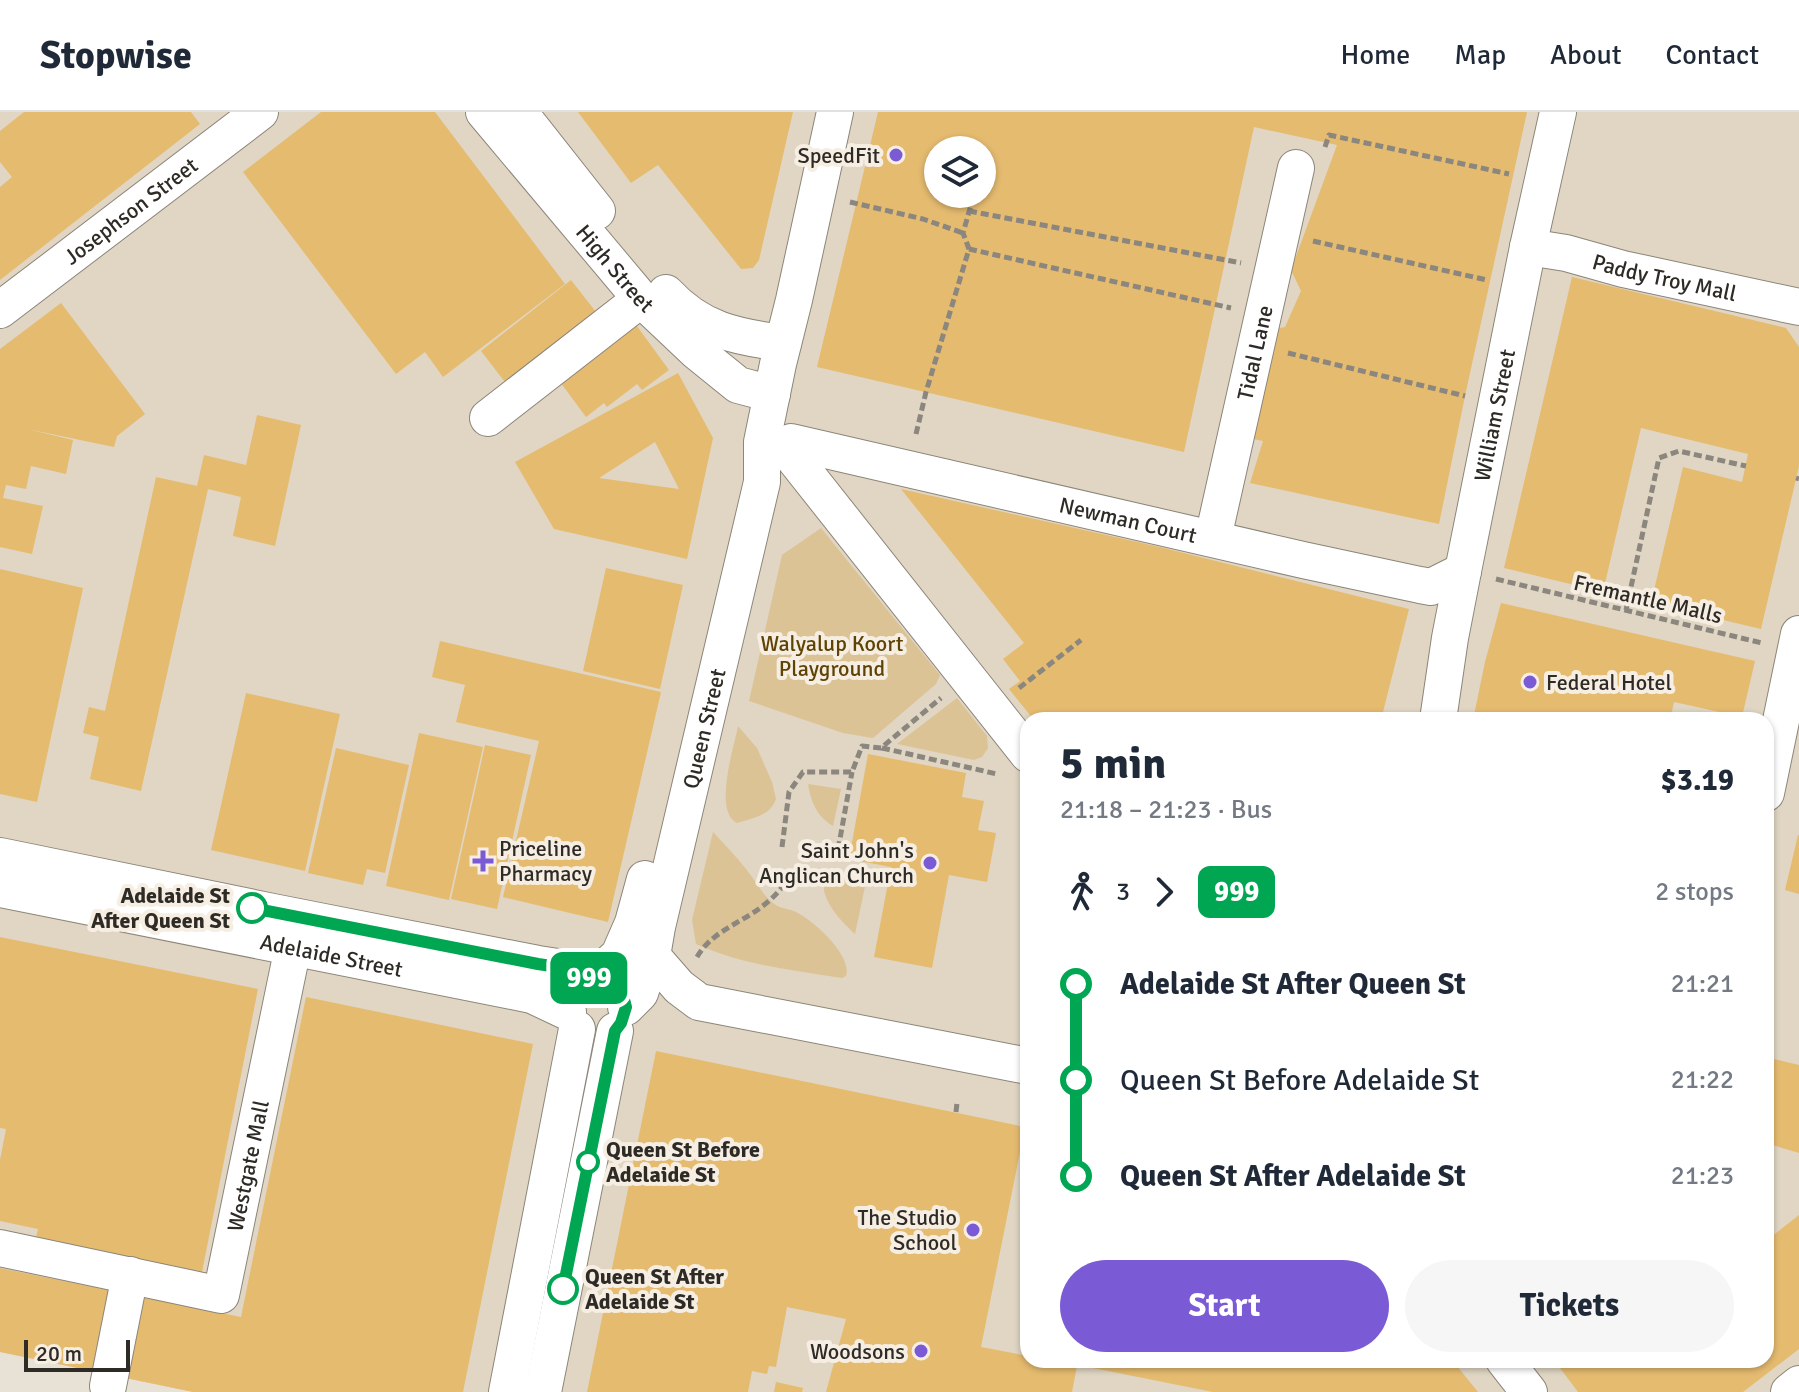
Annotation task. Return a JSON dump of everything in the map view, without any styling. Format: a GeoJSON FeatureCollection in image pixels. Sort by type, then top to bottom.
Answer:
{"type":"FeatureCollection","features":[{"type":"Feature","properties":{"kind":"street","name":"Josephson Street"},"geometry":{"type":"LineString","coordinates":[[0,310],[260,112]]}},
{"type":"Feature","properties":{"kind":"street","name":"High Street"},"geometry":{"type":"LineString","coordinates":[[484,112],[641,299],[696,351],[738,385],[772,394]]}},
{"type":"Feature","properties":{"kind":"street","name":"High Street"},"geometry":{"type":"LineString","coordinates":[[519,112],[635,260],[671,298],[705,325],[746,338],[783,343]]}},
{"type":"Feature","properties":{"kind":"street","name":"Queen Street"},"geometry":{"type":"LineString","coordinates":[[543,1392],[620,1019],[640,993],[652,956],[762,482],[781,445],[772,394],[835,112]]}},
{"type":"Feature","properties":{"kind":"street","name":"William Street"},"geometry":{"type":"LineString","coordinates":[[1439,712],[1450,638],[1479,575],[1528,247],[1558,112]]}},
{"type":"Feature","properties":{"kind":"street"},"geometry":{"type":"LineString","coordinates":[[1579,112],[1555,226],[1569,244],[1611,265]]}},
{"type":"Feature","properties":{"kind":"street","name":"Tidal Lane"},"geometry":{"type":"LineString","coordinates":[[1213,538],[1296,168]]}},
{"type":"Feature","properties":{"kind":"street","name":"Paddy Troy Mall"},"geometry":{"type":"LineString","coordinates":[[1528,247],[1799,307]]}},
{"type":"Feature","properties":{"kind":"street"},"geometry":{"type":"LineString","coordinates":[[488,418],[641,299]]}},
{"type":"Feature","properties":{"kind":"street"},"geometry":{"type":"LineString","coordinates":[[781,445],[967,676],[1018,765]]}},
{"type":"Feature","properties":{"kind":"street","name":"Queen Street"},"geometry":{"type":"LineString","coordinates":[[592,978],[619,955],[633,923],[747,478],[781,445]]}},
{"type":"Feature","properties":{"kind":"street","name":"Newman Court"},"geometry":{"type":"LineString","coordinates":[[781,445],[908,470],[1431,587],[1479,575]]}},
{"type":"Feature","properties":{"kind":"street"},"geometry":{"type":"LineString","coordinates":[[1774,754],[1797,642]]}},
{"type":"Feature","properties":{"kind":"street","name":"Adelaide Street"},"geometry":{"type":"LineString","coordinates":[[0,856],[305,919],[571,969],[592,978]]}},
{"type":"Feature","properties":{"kind":"street","name":"Adelaide Street"},"geometry":{"type":"LineString","coordinates":[[0,889],[532,995],[572,1020]]}},
{"type":"Feature","properties":{"kind":"street","name":"Westgate Mall"},"geometry":{"type":"LineString","coordinates":[[0,1248],[221,1295],[293,947]]}},
{"type":"Feature","properties":{"kind":"street"},"geometry":{"type":"LineString","coordinates":[[652,956],[679,987],[699,1002],[1020,1064]]}},
{"type":"Feature","properties":{"kind":"street"},"geometry":{"type":"LineString","coordinates":[[507,1392],[572,1020],[571,993],[580,982],[592,978],[603,978],[617,985],[622,992],[620,1019],[605,1036],[592,1036],[572,1020]]}},
{"type":"Feature","properties":{"kind":"street"},"geometry":{"type":"LineString","coordinates":[[108,1386],[130,1275]]}},
{"type":"Feature","properties":{"kind":"street"},"geometry":{"type":"LineString","coordinates":[[1510,1368],[1529,1392]]}},
{"type":"Feature","properties":{"kind":"street"},"geometry":{"type":"LineString","coordinates":[[1789,1392],[1799,1384]]}},
{"type":"Feature","properties":{"kind":"path"},"geometry":{"type":"LineString","coordinates":[[1327,143],[1329,135],[1518,177]]}},
{"type":"Feature","properties":{"kind":"path"},"geometry":{"type":"LineString","coordinates":[[849,202],[923,219],[963,233]]}},
{"type":"Feature","properties":{"kind":"path"},"geometry":{"type":"LineString","coordinates":[[908,470],[926,392],[969,249],[963,233],[970,208],[1225,261],[1278,250],[1496,282]]}},
{"type":"Feature","properties":{"kind":"path"},"geometry":{"type":"LineString","coordinates":[[969,249],[1225,306]]}},
{"type":"Feature","properties":{"kind":"path"},"geometry":{"type":"LineString","coordinates":[[1256,345],[1470,398]]}},
{"type":"Feature","properties":{"kind":"path"},"geometry":{"type":"LineString","coordinates":[[1626,610],[1659,458],[1679,451],[1746,466]]}},
{"type":"Feature","properties":{"kind":"path","name":"Fremantle Malls"},"geometry":{"type":"LineString","coordinates":[[1479,575],[1626,610],[1797,642]]}},
{"type":"Feature","properties":{"kind":"path"},"geometry":{"type":"LineString","coordinates":[[1014,692],[1081,640]]}},
{"type":"Feature","properties":{"kind":"path"},"geometry":{"type":"LineString","coordinates":[[881,748],[967,676]]}},
{"type":"Feature","properties":{"kind":"path"},"geometry":{"type":"LineString","coordinates":[[836,861],[852,772],[862,746],[1018,765]]}},
{"type":"Feature","properties":{"kind":"path"},"geometry":{"type":"LineString","coordinates":[[782,847],[789,792],[803,772],[852,772]]}},
{"type":"Feature","properties":{"kind":"path"},"geometry":{"type":"LineString","coordinates":[[692,968],[703,947],[714,936],[770,901],[792,875]]}},
{"type":"Feature","properties":{"kind":"path"},"geometry":{"type":"LineString","coordinates":[[956,1112],[957,1103]]}},
{"type":"Feature","properties":{"kind":"shaded area"},"geometry":{"type":"Polygon","coordinates":[[[0,112],[1799,112],[1799,1392],[193,1392],[0,1352],[0,112]]]}},
{"type":"Feature","properties":{"kind":"green space","name":"Walyalup Koort Playground"},"geometry":{"type":"Polygon","coordinates":[[[821,528],[940,675],[936,684],[873,738],[843,733],[749,701],[782,555],[821,528]]]}},
{"type":"Feature","properties":{"kind":"green space"},"geometry":{"type":"Polygon","coordinates":[[[957,698],[987,736],[988,748],[982,757],[974,760],[897,744],[957,698]]]}},
{"type":"Feature","properties":{"kind":"green space"},"geometry":{"type":"Polygon","coordinates":[[[738,726],[757,748],[776,799],[765,813],[737,823],[726,806],[726,793],[738,726]]]}},
{"type":"Feature","properties":{"kind":"green space"},"geometry":{"type":"Polygon","coordinates":[[[808,784],[841,789],[833,826],[816,808],[808,784]]]}},
{"type":"Feature","properties":{"kind":"green space"},"geometry":{"type":"Polygon","coordinates":[[[713,832],[769,899],[803,916],[821,930],[844,959],[846,976],[842,978],[768,966],[696,944],[692,920],[713,832]]]}},
{"type":"Feature","properties":{"kind":"green space"},"geometry":{"type":"Polygon","coordinates":[[[826,870],[867,877],[855,934],[828,902],[824,890],[826,870]]]}},
{"type":"Feature","properties":{"kind":"building"},"geometry":{"type":"Polygon","coordinates":[[[24,112],[191,112],[200,124],[0,280],[0,187],[12,177],[0,162],[0,131],[24,112]]]}},
{"type":"Feature","properties":{"kind":"building"},"geometry":{"type":"Polygon","coordinates":[[[321,112],[435,112],[565,284],[443,377],[425,352],[396,374],[243,172],[321,112]]]}},
{"type":"Feature","properties":{"kind":"building"},"geometry":{"type":"Polygon","coordinates":[[[578,112],[793,112],[759,260],[753,268],[741,269],[658,165],[631,183],[578,112]]]}},
{"type":"Feature","properties":{"kind":"building"},"geometry":{"type":"Polygon","coordinates":[[[878,112],[1527,112],[1439,524],[1250,483],[1263,441],[1248,438],[1275,329],[1285,327],[1301,291],[1291,270],[1337,145],[1254,127],[1184,452],[817,367],[878,112]]]}},
{"type":"Feature","properties":{"kind":"building"},"geometry":{"type":"Polygon","coordinates":[[[1572,277],[1786,328],[1799,347],[1799,466],[1761,629],[1651,603],[1683,467],[1742,482],[1748,454],[1641,428],[1603,592],[1504,568],[1572,277]]]}},
{"type":"Feature","properties":{"kind":"building"},"geometry":{"type":"Polygon","coordinates":[[[571,280],[603,321],[512,391],[481,351],[571,280]]]}},
{"type":"Feature","properties":{"kind":"building"},"geometry":{"type":"Polygon","coordinates":[[[61,303],[145,414],[117,436],[114,447],[27,429],[73,440],[66,474],[31,466],[26,489],[6,485],[3,498],[43,506],[32,554],[0,547],[0,349],[61,303]]]}},
{"type":"Feature","properties":{"kind":"building"},"geometry":{"type":"Polygon","coordinates":[[[631,318],[669,370],[642,390],[637,384],[607,407],[604,403],[586,417],[555,375],[631,318]]]}},
{"type":"Feature","properties":{"kind":"building"},"geometry":{"type":"Polygon","coordinates":[[[678,373],[713,438],[687,559],[554,529],[515,462],[678,373]],[[655,442],[599,478],[679,489],[655,442]]]}},
{"type":"Feature","properties":{"kind":"building"},"geometry":{"type":"Polygon","coordinates":[[[257,415],[301,425],[275,546],[233,536],[241,497],[208,489],[141,791],[90,779],[99,737],[83,733],[89,707],[105,711],[156,477],[197,486],[204,455],[246,465],[257,415]]]}},
{"type":"Feature","properties":{"kind":"building"},"geometry":{"type":"Polygon","coordinates":[[[901,489],[1164,548],[1409,609],[1383,712],[1028,712],[1009,689],[1020,681],[1003,659],[1024,643],[901,489]]]}},
{"type":"Feature","properties":{"kind":"building"},"geometry":{"type":"Polygon","coordinates":[[[606,568],[683,585],[660,689],[583,671],[606,568]]]}},
{"type":"Feature","properties":{"kind":"building"},"geometry":{"type":"Polygon","coordinates":[[[0,569],[83,588],[37,802],[0,794],[0,569]]]}},
{"type":"Feature","properties":{"kind":"building"},"geometry":{"type":"Polygon","coordinates":[[[1501,603],[1755,661],[1743,712],[1719,712],[1674,702],[1672,712],[1475,712],[1501,603]]]}},
{"type":"Feature","properties":{"kind":"building"},"geometry":{"type":"Polygon","coordinates":[[[440,641],[661,692],[608,922],[503,897],[539,741],[456,722],[465,685],[432,677],[440,641]]]}},
{"type":"Feature","properties":{"kind":"building"},"geometry":{"type":"Polygon","coordinates":[[[246,693],[340,714],[305,871],[211,850],[246,693]]]}},
{"type":"Feature","properties":{"kind":"building"},"geometry":{"type":"Polygon","coordinates":[[[419,733],[483,747],[449,900],[386,886],[419,733]]]}},
{"type":"Feature","properties":{"kind":"building"},"geometry":{"type":"Polygon","coordinates":[[[485,745],[531,755],[497,909],[451,899],[485,745]]]}},
{"type":"Feature","properties":{"kind":"building"},"geometry":{"type":"Polygon","coordinates":[[[336,748],[409,765],[385,873],[367,869],[363,885],[308,873],[336,748]]]}},
{"type":"Feature","properties":{"kind":"building","name":"Saint John's Anglican Church"},"geometry":{"type":"Polygon","coordinates":[[[868,754],[966,773],[962,797],[984,801],[978,830],[996,833],[987,882],[949,875],[932,968],[874,957],[891,867],[849,859],[868,754]]]}},
{"type":"Feature","properties":{"kind":"building"},"geometry":{"type":"Polygon","coordinates":[[[1799,835],[1799,894],[1785,890],[1799,835]]]}},
{"type":"Feature","properties":{"kind":"building"},"geometry":{"type":"Polygon","coordinates":[[[0,937],[258,989],[202,1272],[36,1238],[38,1229],[0,1221],[0,1160],[6,1129],[0,1128],[0,937]]]}},
{"type":"Feature","properties":{"kind":"building"},"geometry":{"type":"Polygon","coordinates":[[[306,997],[533,1044],[463,1392],[193,1392],[0,1352],[0,1268],[241,1317],[306,997]]]}},
{"type":"Feature","properties":{"kind":"building"},"geometry":{"type":"Polygon","coordinates":[[[656,1051],[1020,1126],[1020,1152],[981,1347],[1020,1354],[1020,1368],[1077,1368],[1072,1392],[826,1392],[846,1319],[787,1307],[776,1367],[769,1366],[767,1374],[752,1371],[748,1392],[587,1392],[656,1051]]]}},
{"type":"Feature","properties":{"kind":"building"},"geometry":{"type":"Polygon","coordinates":[[[1774,1059],[1799,1065],[1799,1153],[1774,1145],[1774,1059]]]}},
{"type":"Feature","properties":{"kind":"building"},"geometry":{"type":"Polygon","coordinates":[[[1799,1215],[1799,1349],[1743,1392],[1578,1392],[1560,1368],[1774,1368],[1774,1235],[1799,1215]]]}},
{"type":"Feature","properties":{"kind":"building"},"geometry":{"type":"Polygon","coordinates":[[[1093,1368],[1458,1368],[1478,1392],[1213,1392],[1093,1368]]]}},
{"type":"Feature","properties":{"kind":"building"},"geometry":{"type":"Polygon","coordinates":[[[776,1382],[803,1388],[802,1392],[774,1392],[776,1382]]]}},
{"type":"Feature","properties":{"kind":"bus line","name":"999"},"geometry":{"type":"LineString","coordinates":[[252,908],[571,969],[589,978],[603,978],[617,985],[625,1000],[625,1016],[615,1031],[563,1289]]}},
{"type":"Feature","properties":{"kind":"place","name":"SpeedFit"},"geometry":{"type":"Point","coordinates":[896,155]}},
{"type":"Feature","properties":{"kind":"place","name":"Federal Hotel"},"geometry":{"type":"Point","coordinates":[1530,682]}},
{"type":"Feature","properties":{"kind":"place","name":"Priceline Pharmacy"},"geometry":{"type":"Point","coordinates":[483,861]}},
{"type":"Feature","properties":{"kind":"place","name":"Saint John's Anglican Church"},"geometry":{"type":"Point","coordinates":[930,863]}},
{"type":"Feature","properties":{"kind":"place","name":"Adelaide St After Queen St"},"geometry":{"type":"Point","coordinates":[252,908]}},
{"type":"Feature","properties":{"kind":"place","name":"Queen St Before Adelaide St"},"geometry":{"type":"Point","coordinates":[588,1162]}},
{"type":"Feature","properties":{"kind":"place","name":"The Studio School"},"geometry":{"type":"Point","coordinates":[973,1230]}},
{"type":"Feature","properties":{"kind":"place","name":"Queen St After Adelaide St"},"geometry":{"type":"Point","coordinates":[563,1289]}},
{"type":"Feature","properties":{"kind":"place","name":"Woodsons"},"geometry":{"type":"Point","coordinates":[921,1351]}}]}
